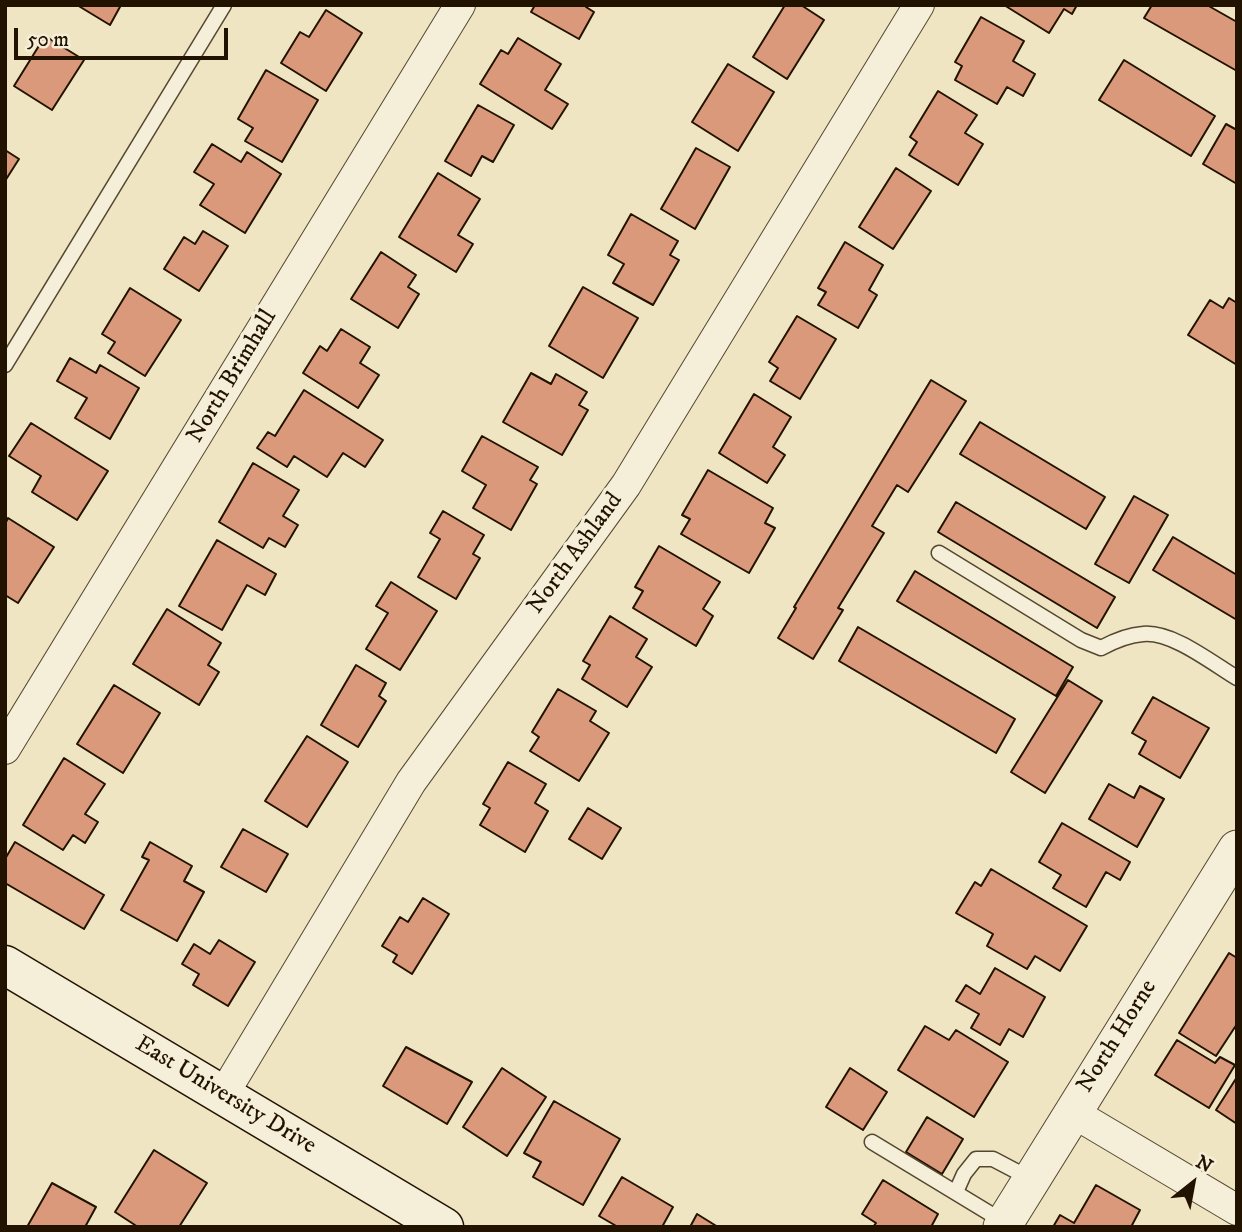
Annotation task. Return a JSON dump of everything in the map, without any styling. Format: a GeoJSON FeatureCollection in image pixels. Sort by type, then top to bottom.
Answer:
{"type":"FeatureCollection","features":[{"type":"Feature","properties":{"kind":"main road","name":"East University Drive"},"geometry":{"type":"LineString","coordinates":[[5,965],[444,1227]]}},
{"type":"Feature","properties":{"kind":"street","name":"North Brimhall"},"geometry":{"type":"LineString","coordinates":[[5,749],[460,5]]}},
{"type":"Feature","properties":{"kind":"street","name":"North Ashland"},"geometry":{"type":"LineString","coordinates":[[223,1095],[411,782],[626,485],[919,5]]}},
{"type":"Feature","properties":{"kind":"street","name":"North Horne"},"geometry":{"type":"LineString","coordinates":[[1003,1225],[1237,849]]}},
{"type":"Feature","properties":{"kind":"street"},"geometry":{"type":"LineString","coordinates":[[1072,1112],[1237,1210]]}},
{"type":"Feature","properties":{"kind":"lane"},"geometry":{"type":"LineString","coordinates":[[5,365],[224,5]]}},
{"type":"Feature","properties":{"kind":"lane"},"geometry":{"type":"LineString","coordinates":[[939,554],[1081,640],[1101,648],[1120,638],[1145,633],[1154,635],[1173,640],[1237,678]]}},
{"type":"Feature","properties":{"kind":"lane"},"geometry":{"type":"LineString","coordinates":[[872,1142],[956,1192],[1003,1225]]}},
{"type":"Feature","properties":{"kind":"lane"},"geometry":{"type":"LineString","coordinates":[[956,1192],[964,1174],[976,1159],[993,1159],[1031,1179]]}},
{"type":"Feature","properties":{"kind":"building"},"geometry":{"type":"Polygon","coordinates":[[[77,5],[121,5],[110,25],[77,5]]]}},
{"type":"Feature","properties":{"kind":"building"},"geometry":{"type":"Polygon","coordinates":[[[535,5],[587,5],[586,7],[594,12],[579,39],[531,12],[535,5]]]}},
{"type":"Feature","properties":{"kind":"building"},"geometry":{"type":"Polygon","coordinates":[[[785,5],[801,5],[824,20],[787,79],[753,57],[785,5]]]}},
{"type":"Feature","properties":{"kind":"building"},"geometry":{"type":"Polygon","coordinates":[[[1004,5],[1077,5],[1072,14],[1064,9],[1049,33],[1004,5]]]}},
{"type":"Feature","properties":{"kind":"building"},"geometry":{"type":"Polygon","coordinates":[[[1152,5],[1207,5],[1237,22],[1237,71],[1144,18],[1152,5]]]}},
{"type":"Feature","properties":{"kind":"building"},"geometry":{"type":"Polygon","coordinates":[[[326,10],[362,33],[326,91],[281,63],[300,32],[309,37],[326,10]]]}},
{"type":"Feature","properties":{"kind":"building"},"geometry":{"type":"Polygon","coordinates":[[[981,17],[1024,41],[1013,61],[1035,74],[1023,96],[1007,87],[997,104],[955,80],[962,66],[955,62],[981,17]]]}},
{"type":"Feature","properties":{"kind":"building"},"geometry":{"type":"Polygon","coordinates":[[[45,36],[84,60],[52,110],[14,86],[45,36]]]}},
{"type":"Feature","properties":{"kind":"building"},"geometry":{"type":"Polygon","coordinates":[[[518,38],[561,64],[545,90],[568,104],[552,129],[480,84],[501,50],[508,54],[518,38]]]}},
{"type":"Feature","properties":{"kind":"building"},"geometry":{"type":"Polygon","coordinates":[[[1124,60],[1215,116],[1191,156],[1099,100],[1124,60]]]}},
{"type":"Feature","properties":{"kind":"building"},"geometry":{"type":"Polygon","coordinates":[[[728,64],[774,92],[738,151],[692,122],[728,64]]]}},
{"type":"Feature","properties":{"kind":"building"},"geometry":{"type":"Polygon","coordinates":[[[266,70],[318,100],[282,162],[245,141],[253,128],[238,119],[266,70]]]}},
{"type":"Feature","properties":{"kind":"building"},"geometry":{"type":"Polygon","coordinates":[[[938,91],[977,115],[965,133],[983,144],[958,185],[909,155],[917,142],[910,137],[938,91]]]}},
{"type":"Feature","properties":{"kind":"building"},"geometry":{"type":"Polygon","coordinates":[[[478,105],[514,125],[493,162],[482,156],[471,176],[445,161],[478,105]]]}},
{"type":"Feature","properties":{"kind":"building"},"geometry":{"type":"Polygon","coordinates":[[[1226,124],[1237,130],[1237,184],[1203,164],[1226,124]]]}},
{"type":"Feature","properties":{"kind":"building"},"geometry":{"type":"Polygon","coordinates":[[[212,144],[241,162],[247,152],[281,174],[245,233],[200,205],[214,184],[194,172],[212,144]]]}},
{"type":"Feature","properties":{"kind":"building"},"geometry":{"type":"Polygon","coordinates":[[[696,148],[730,167],[695,229],[661,209],[696,148]]]}},
{"type":"Feature","properties":{"kind":"building"},"geometry":{"type":"Polygon","coordinates":[[[5,150],[19,159],[5,181],[5,150]]]}},
{"type":"Feature","properties":{"kind":"building"},"geometry":{"type":"Polygon","coordinates":[[[896,168],[931,191],[893,249],[859,227],[896,168]]]}},
{"type":"Feature","properties":{"kind":"building"},"geometry":{"type":"Polygon","coordinates":[[[438,173],[480,199],[458,235],[473,244],[456,272],[399,237],[438,173]]]}},
{"type":"Feature","properties":{"kind":"building"},"geometry":{"type":"Polygon","coordinates":[[[631,214],[678,241],[670,255],[679,260],[653,305],[613,283],[624,264],[608,255],[631,214]]]}},
{"type":"Feature","properties":{"kind":"building"},"geometry":{"type":"Polygon","coordinates":[[[203,231],[228,246],[199,291],[164,269],[184,237],[195,244],[203,231]]]}},
{"type":"Feature","properties":{"kind":"building"},"geometry":{"type":"Polygon","coordinates":[[[845,242],[883,265],[869,290],[877,295],[858,328],[818,305],[826,292],[818,288],[845,242]]]}},
{"type":"Feature","properties":{"kind":"building"},"geometry":{"type":"Polygon","coordinates":[[[381,252],[416,275],[408,287],[419,294],[398,328],[351,299],[381,252]]]}},
{"type":"Feature","properties":{"kind":"building"},"geometry":{"type":"Polygon","coordinates":[[[583,287],[638,318],[603,378],[549,346],[583,287]]]}},
{"type":"Feature","properties":{"kind":"building"},"geometry":{"type":"Polygon","coordinates":[[[130,288],[181,320],[145,376],[108,353],[115,342],[102,334],[130,288]]]}},
{"type":"Feature","properties":{"kind":"building"},"geometry":{"type":"Polygon","coordinates":[[[1229,298],[1237,303],[1237,365],[1188,335],[1210,300],[1223,308],[1229,298]]]}},
{"type":"Feature","properties":{"kind":"building"},"geometry":{"type":"Polygon","coordinates":[[[797,316],[836,339],[800,399],[770,381],[778,368],[769,362],[797,316]]]}},
{"type":"Feature","properties":{"kind":"building"},"geometry":{"type":"Polygon","coordinates":[[[341,329],[370,347],[360,363],[379,375],[358,408],[303,373],[320,346],[327,351],[341,329]]]}},
{"type":"Feature","properties":{"kind":"building"},"geometry":{"type":"Polygon","coordinates":[[[70,358],[96,373],[100,365],[139,388],[110,439],[75,418],[87,398],[57,381],[70,358]]]}},
{"type":"Feature","properties":{"kind":"building"},"geometry":{"type":"Polygon","coordinates":[[[531,373],[551,384],[556,374],[587,392],[579,405],[588,410],[562,455],[503,422],[531,373]]]}},
{"type":"Feature","properties":{"kind":"building"},"geometry":{"type":"Polygon","coordinates":[[[931,380],[966,401],[908,492],[897,485],[872,526],[884,533],[838,608],[843,610],[813,659],[778,638],[931,380]]]}},
{"type":"Feature","properties":{"kind":"building"},"geometry":{"type":"Polygon","coordinates":[[[304,390],[383,440],[365,467],[343,453],[327,477],[294,456],[287,467],[257,448],[268,432],[275,436],[304,390]]]}},
{"type":"Feature","properties":{"kind":"building"},"geometry":{"type":"Polygon","coordinates":[[[754,394],[791,417],[773,447],[785,455],[767,483],[719,453],[754,394]]]}},
{"type":"Feature","properties":{"kind":"building"},"geometry":{"type":"Polygon","coordinates":[[[980,422],[1105,497],[1086,529],[960,454],[980,422]]]}},
{"type":"Feature","properties":{"kind":"building"},"geometry":{"type":"Polygon","coordinates":[[[31,423],[108,471],[77,520],[32,492],[41,476],[9,456],[31,423]]]}},
{"type":"Feature","properties":{"kind":"building"},"geometry":{"type":"Polygon","coordinates":[[[482,436],[538,467],[530,480],[537,484],[511,530],[473,508],[486,485],[462,471],[482,436]]]}},
{"type":"Feature","properties":{"kind":"building"},"geometry":{"type":"Polygon","coordinates":[[[253,463],[299,490],[283,516],[298,525],[285,547],[269,538],[263,548],[219,522],[253,463]]]}},
{"type":"Feature","properties":{"kind":"building"},"geometry":{"type":"Polygon","coordinates":[[[708,470],[773,508],[765,523],[775,528],[749,573],[681,534],[690,519],[682,515],[708,470]]]}},
{"type":"Feature","properties":{"kind":"building"},"geometry":{"type":"Polygon","coordinates":[[[1134,496],[1168,515],[1129,583],[1095,564],[1134,496]]]}},
{"type":"Feature","properties":{"kind":"building"},"geometry":{"type":"Polygon","coordinates":[[[956,502],[1115,597],[1097,628],[938,532],[956,502]]]}},
{"type":"Feature","properties":{"kind":"building"},"geometry":{"type":"Polygon","coordinates":[[[443,511],[484,535],[473,554],[480,558],[456,599],[418,577],[440,539],[430,533],[443,511]]]}},
{"type":"Feature","properties":{"kind":"building"},"geometry":{"type":"Polygon","coordinates":[[[8,518],[54,547],[18,603],[5,595],[5,524],[8,518]]]}},
{"type":"Feature","properties":{"kind":"building"},"geometry":{"type":"Polygon","coordinates":[[[1173,537],[1237,575],[1237,620],[1153,570],[1173,537]]]}},
{"type":"Feature","properties":{"kind":"building"},"geometry":{"type":"Polygon","coordinates":[[[217,540],[276,574],[265,595],[247,585],[222,630],[179,606],[217,540]]]}},
{"type":"Feature","properties":{"kind":"building"},"geometry":{"type":"Polygon","coordinates":[[[659,546],[720,582],[703,609],[713,616],[696,646],[633,608],[643,591],[635,587],[659,546]]]}},
{"type":"Feature","properties":{"kind":"building"},"geometry":{"type":"Polygon","coordinates":[[[915,571],[1073,667],[1056,696],[897,601],[915,571]]]}},
{"type":"Feature","properties":{"kind":"building"},"geometry":{"type":"Polygon","coordinates":[[[391,582],[437,611],[400,670],[366,649],[388,613],[376,606],[391,582]]]}},
{"type":"Feature","properties":{"kind":"building"},"geometry":{"type":"Polygon","coordinates":[[[167,609],[221,643],[208,665],[219,672],[199,705],[133,664],[167,609]]]}},
{"type":"Feature","properties":{"kind":"building"},"geometry":{"type":"Polygon","coordinates":[[[610,616],[647,639],[636,657],[652,667],[627,707],[582,679],[590,665],[583,661],[610,616]]]}},
{"type":"Feature","properties":{"kind":"building"},"geometry":{"type":"Polygon","coordinates":[[[858,627],[1015,719],[996,753],[839,661],[858,627]]]}},
{"type":"Feature","properties":{"kind":"building"},"geometry":{"type":"Polygon","coordinates":[[[356,665],[386,683],[379,696],[386,701],[358,747],[321,725],[356,665]]]}},
{"type":"Feature","properties":{"kind":"building"},"geometry":{"type":"Polygon","coordinates":[[[1068,680],[1102,701],[1045,793],[1011,772],[1068,680]]]}},
{"type":"Feature","properties":{"kind":"building"},"geometry":{"type":"Polygon","coordinates":[[[114,685],[160,713],[123,773],[77,744],[114,685]]]}},
{"type":"Feature","properties":{"kind":"building"},"geometry":{"type":"Polygon","coordinates":[[[558,689],[596,711],[590,721],[609,733],[579,781],[530,751],[539,737],[532,732],[558,689]]]}},
{"type":"Feature","properties":{"kind":"building"},"geometry":{"type":"Polygon","coordinates":[[[1153,697],[1209,728],[1180,778],[1139,754],[1146,741],[1132,733],[1153,697]]]}},
{"type":"Feature","properties":{"kind":"building"},"geometry":{"type":"Polygon","coordinates":[[[307,736],[348,762],[307,827],[265,801],[307,736]]]}},
{"type":"Feature","properties":{"kind":"building"},"geometry":{"type":"Polygon","coordinates":[[[64,758],[105,784],[85,814],[98,822],[85,843],[73,835],[63,850],[23,825],[64,758]]]}},
{"type":"Feature","properties":{"kind":"building"},"geometry":{"type":"Polygon","coordinates":[[[508,762],[546,784],[535,803],[548,811],[525,852],[480,825],[490,808],[483,804],[508,762]]]}},
{"type":"Feature","properties":{"kind":"building"},"geometry":{"type":"Polygon","coordinates":[[[1109,784],[1134,798],[1140,786],[1164,799],[1137,847],[1089,819],[1109,784]]]}},
{"type":"Feature","properties":{"kind":"building"},"geometry":{"type":"Polygon","coordinates":[[[588,808],[621,828],[602,859],[569,839],[588,808]]]}},
{"type":"Feature","properties":{"kind":"building"},"geometry":{"type":"Polygon","coordinates":[[[1062,823],[1130,862],[1120,880],[1106,872],[1086,907],[1053,888],[1061,875],[1039,862],[1062,823]]]}},
{"type":"Feature","properties":{"kind":"building"},"geometry":{"type":"Polygon","coordinates":[[[243,829],[288,854],[266,892],[221,867],[243,829]]]}},
{"type":"Feature","properties":{"kind":"building"},"geometry":{"type":"Polygon","coordinates":[[[15,842],[104,895],[84,929],[5,883],[5,859],[15,842]]]}},
{"type":"Feature","properties":{"kind":"building"},"geometry":{"type":"Polygon","coordinates":[[[150,842],[192,866],[184,881],[204,892],[177,941],[121,910],[149,860],[142,857],[150,842]]]}},
{"type":"Feature","properties":{"kind":"building"},"geometry":{"type":"Polygon","coordinates":[[[991,869],[1087,926],[1060,971],[1035,956],[1027,969],[987,946],[993,934],[956,913],[975,882],[981,886],[991,869]]]}},
{"type":"Feature","properties":{"kind":"building"},"geometry":{"type":"Polygon","coordinates":[[[423,898],[449,914],[412,974],[393,962],[397,955],[382,946],[400,917],[408,922],[423,898]]]}},
{"type":"Feature","properties":{"kind":"building"},"geometry":{"type":"Polygon","coordinates":[[[219,940],[255,962],[228,1006],[193,985],[199,974],[182,964],[194,944],[210,954],[219,940]]]}},
{"type":"Feature","properties":{"kind":"building"},"geometry":{"type":"Polygon","coordinates":[[[1229,953],[1237,958],[1237,1024],[1216,1056],[1179,1033],[1229,953]]]}},
{"type":"Feature","properties":{"kind":"building"},"geometry":{"type":"Polygon","coordinates":[[[995,968],[1045,997],[1023,1037],[1009,1029],[1000,1045],[971,1028],[979,1014],[956,1001],[966,985],[980,994],[995,968]]]}},
{"type":"Feature","properties":{"kind":"building"},"geometry":{"type":"Polygon","coordinates":[[[925,1026],[949,1040],[956,1030],[1008,1062],[974,1117],[898,1070],[925,1026]]]}},
{"type":"Feature","properties":{"kind":"building"},"geometry":{"type":"Polygon","coordinates":[[[1177,1040],[1215,1063],[1220,1057],[1235,1065],[1209,1108],[1155,1075],[1177,1040]]]}},
{"type":"Feature","properties":{"kind":"building"},"geometry":{"type":"Polygon","coordinates":[[[406,1047],[472,1082],[447,1124],[383,1086],[406,1047]]]}},
{"type":"Feature","properties":{"kind":"building"},"geometry":{"type":"Polygon","coordinates":[[[502,1068],[546,1097],[507,1156],[463,1127],[502,1068]]]}},
{"type":"Feature","properties":{"kind":"building"},"geometry":{"type":"Polygon","coordinates":[[[850,1068],[887,1092],[863,1130],[826,1107],[850,1068]]]}},
{"type":"Feature","properties":{"kind":"building"},"geometry":{"type":"Polygon","coordinates":[[[1237,1077],[1237,1124],[1216,1110],[1237,1077]]]}},
{"type":"Feature","properties":{"kind":"building"},"geometry":{"type":"Polygon","coordinates":[[[554,1101],[620,1139],[583,1205],[533,1177],[541,1162],[524,1153],[554,1101]]]}},
{"type":"Feature","properties":{"kind":"building"},"geometry":{"type":"Polygon","coordinates":[[[927,1117],[963,1139],[942,1174],[906,1152],[927,1117]]]}},
{"type":"Feature","properties":{"kind":"building"},"geometry":{"type":"Polygon","coordinates":[[[154,1150],[207,1183],[179,1227],[138,1227],[115,1212],[154,1150]]]}},
{"type":"Feature","properties":{"kind":"building"},"geometry":{"type":"Polygon","coordinates":[[[622,1177],[673,1207],[662,1227],[618,1227],[599,1216],[622,1177]]]}},
{"type":"Feature","properties":{"kind":"building"},"geometry":{"type":"Polygon","coordinates":[[[883,1180],[938,1214],[931,1227],[873,1227],[876,1223],[862,1214],[883,1180]]]}},
{"type":"Feature","properties":{"kind":"building"},"geometry":{"type":"Polygon","coordinates":[[[52,1183],[96,1207],[85,1227],[27,1227],[52,1183]]]}},
{"type":"Feature","properties":{"kind":"building"},"geometry":{"type":"Polygon","coordinates":[[[1096,1185],[1140,1210],[1131,1227],[1053,1227],[1060,1215],[1074,1223],[1096,1185]]]}},
{"type":"Feature","properties":{"kind":"building"},"geometry":{"type":"Polygon","coordinates":[[[697,1214],[718,1227],[690,1227],[697,1214]]]}}]}
